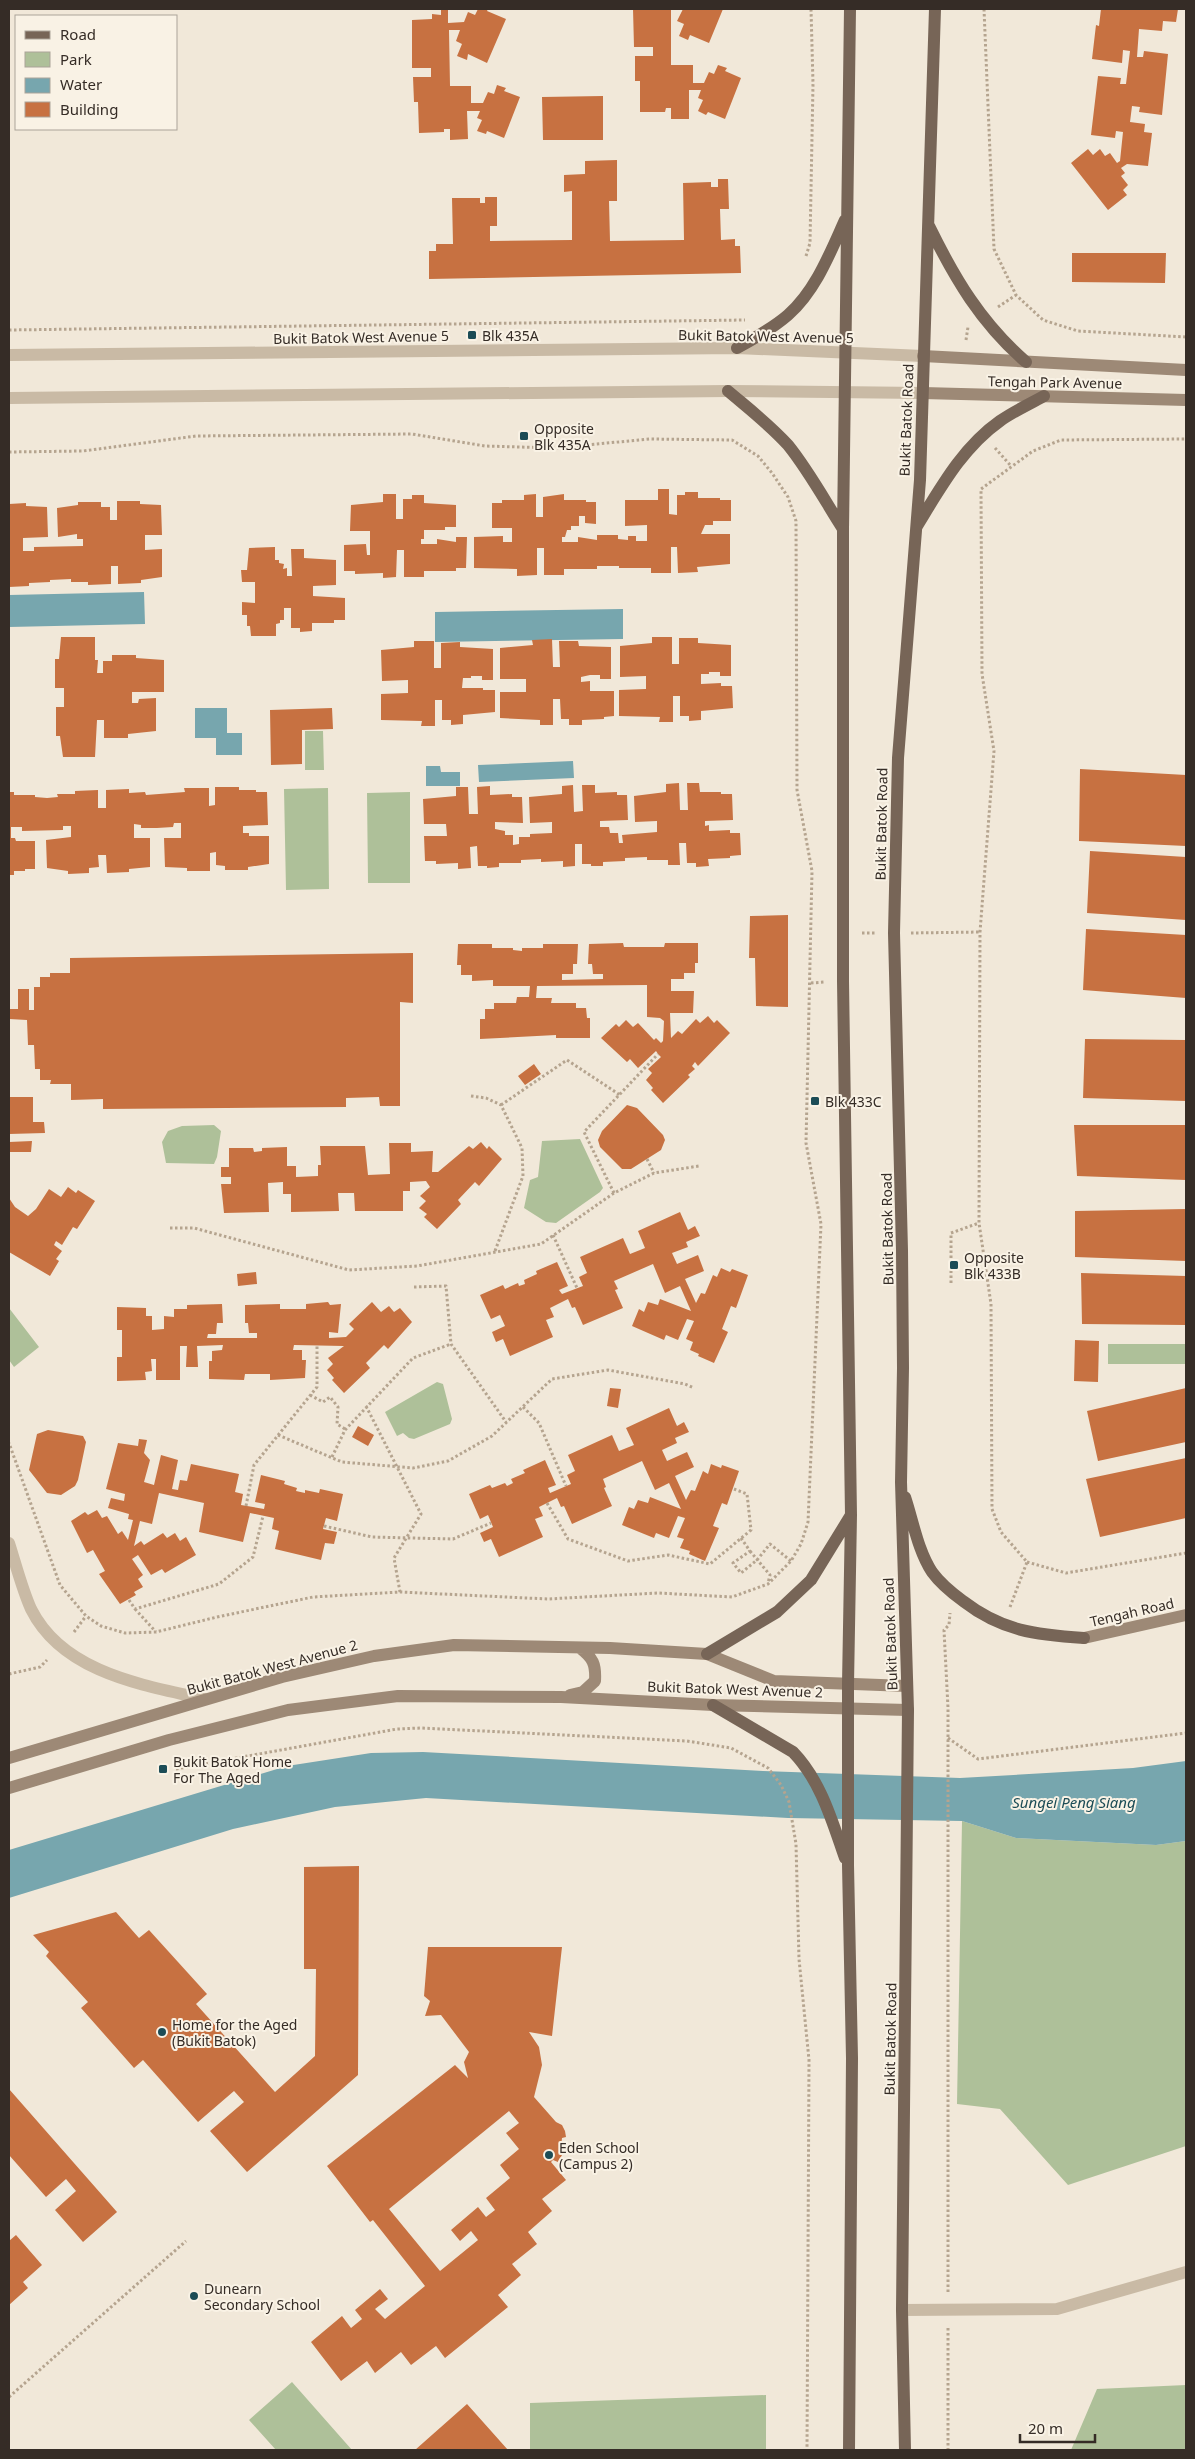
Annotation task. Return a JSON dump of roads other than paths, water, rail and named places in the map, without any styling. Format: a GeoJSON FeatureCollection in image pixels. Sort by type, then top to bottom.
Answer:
{"type":"FeatureCollection","features":[{"type":"Feature","properties":{"kind":"main road"},"geometry":{"type":"LineString","coordinates":[[849,2450],[852,2058],[848,1865],[850,1708],[848,1684],[851,1515],[843,981],[843,393],[850,9]]}},
{"type":"Feature","properties":{"kind":"main road","name":"Bukit Batok Road"},"geometry":{"type":"LineString","coordinates":[[905,2450],[902,2310],[908,1710],[900,1482],[904,1368],[894,933],[898,758],[916,529],[936,9]]}},
{"type":"Feature","properties":{"kind":"main road"},"geometry":{"type":"LineString","coordinates":[[737,348],[769,330],[789,314],[805,296],[821,271],[847,217]]}},
{"type":"Feature","properties":{"kind":"main road"},"geometry":{"type":"LineString","coordinates":[[928,223],[956,279],[1003,342],[1026,362]]}},
{"type":"Feature","properties":{"kind":"main road","name":"Tengah Park Avenue"},"geometry":{"type":"LineString","coordinates":[[923,356],[1186,370]]}},
{"type":"Feature","properties":{"kind":"main road"},"geometry":{"type":"LineString","coordinates":[[728,391],[763,420],[787,444],[806,470],[843,529]]}},
{"type":"Feature","properties":{"kind":"main road","name":"Tengah Park Avenue"},"geometry":{"type":"LineString","coordinates":[[922,394],[1186,400]]}},
{"type":"Feature","properties":{"kind":"main road"},"geometry":{"type":"LineString","coordinates":[[916,529],[950,471],[982,435],[1001,420],[1044,396]]}},
{"type":"Feature","properties":{"kind":"main road","name":"Tengah Road"},"geometry":{"type":"LineString","coordinates":[[900,1482],[932,1572],[950,1591],[979,1613],[1007,1627],[1039,1635],[1084,1638],[1186,1615]]}},
{"type":"Feature","properties":{"kind":"main road"},"geometry":{"type":"LineString","coordinates":[[707,1654],[777,1612],[811,1580],[851,1515]]}},
{"type":"Feature","properties":{"kind":"main road","name":"Bukit Batok West Avenue 2"},"geometry":{"type":"LineString","coordinates":[[9,1758],[282,1677],[374,1656],[454,1644],[707,1654],[774,1681],[907,1686]]}},
{"type":"Feature","properties":{"kind":"main road","name":"Bukit Batok West Avenue 2"},"geometry":{"type":"LineString","coordinates":[[561,1697],[583,1692],[595,1681],[596,1668],[593,1658],[580,1648]]}},
{"type":"Feature","properties":{"kind":"main road","name":"Bukit Batok West Avenue 2"},"geometry":{"type":"LineString","coordinates":[[9,1788],[169,1740],[288,1710],[398,1696],[561,1697],[713,1705],[908,1710]]}},
{"type":"Feature","properties":{"kind":"main road"},"geometry":{"type":"LineString","coordinates":[[713,1705],[793,1752],[803,1762],[820,1791],[848,1865]]}},
{"type":"Feature","properties":{"kind":"street","name":"Bukit Batok West Avenue 5"},"geometry":{"type":"LineString","coordinates":[[9,355],[737,348],[923,356]]}},
{"type":"Feature","properties":{"kind":"street"},"geometry":{"type":"LineString","coordinates":[[9,398],[728,391],[922,394]]}},
{"type":"Feature","properties":{"kind":"street"},"geometry":{"type":"LineString","coordinates":[[9,1543],[31,1608],[46,1632],[62,1648],[108,1674],[205,1699]]}},
{"type":"Feature","properties":{"kind":"street"},"geometry":{"type":"LineString","coordinates":[[902,2310],[1057,2309],[1186,2272]]}},
{"type":"Feature","properties":{"kind":"water"},"geometry":{"type":"Polygon","coordinates":[[[144,592],[145,624],[9,627],[9,595],[144,592]]]}},
{"type":"Feature","properties":{"kind":"water"},"geometry":{"type":"Polygon","coordinates":[[[623,609],[623,639],[435,642],[435,612],[623,609]]]}},
{"type":"Feature","properties":{"kind":"water"},"geometry":{"type":"Polygon","coordinates":[[[195,708],[227,708],[227,733],[242,733],[242,755],[216,755],[216,738],[195,738],[195,708]]]}},
{"type":"Feature","properties":{"kind":"water"},"geometry":{"type":"Polygon","coordinates":[[[573,761],[574,778],[479,782],[478,765],[573,761]]]}},
{"type":"Feature","properties":{"kind":"water"},"geometry":{"type":"Polygon","coordinates":[[[426,766],[440,766],[441,772],[460,772],[460,786],[426,786],[426,766]]]}},
{"type":"Feature","properties":{"kind":"water","name":"Sungei Peng Siang"},"geometry":{"type":"Polygon","coordinates":[[[423,1752],[763,1771],[960,1778],[1133,1768],[1186,1761],[1186,1841],[1156,1845],[1016,1838],[962,1821],[788,1818],[426,1798],[335,1807],[233,1829],[9,1898],[9,1850],[287,1766],[371,1753],[423,1752]]]}},
{"type":"Feature","properties":{"kind":"place","name":"Blk 435A"},"geometry":{"type":"Point","coordinates":[472,335]}},
{"type":"Feature","properties":{"kind":"place","name":"Opposite Blk 435A"},"geometry":{"type":"Point","coordinates":[524,436]}},
{"type":"Feature","properties":{"kind":"place","name":"Blk 433C"},"geometry":{"type":"Point","coordinates":[815,1101]}},
{"type":"Feature","properties":{"kind":"place","name":"Opposite Blk 433B"},"geometry":{"type":"Point","coordinates":[954,1265]}},
{"type":"Feature","properties":{"kind":"place","name":"Bukit Batok Home For The Aged"},"geometry":{"type":"Point","coordinates":[163,1769]}},
{"type":"Feature","properties":{"kind":"place","name":"Home for the Aged (Bukit Batok)"},"geometry":{"type":"Point","coordinates":[162,2032]}},
{"type":"Feature","properties":{"kind":"place","name":"Eden School (Campus 2)"},"geometry":{"type":"Point","coordinates":[549,2155]}},
{"type":"Feature","properties":{"kind":"place","name":"Dunearn Secondary School"},"geometry":{"type":"Point","coordinates":[194,2296]}}]}
